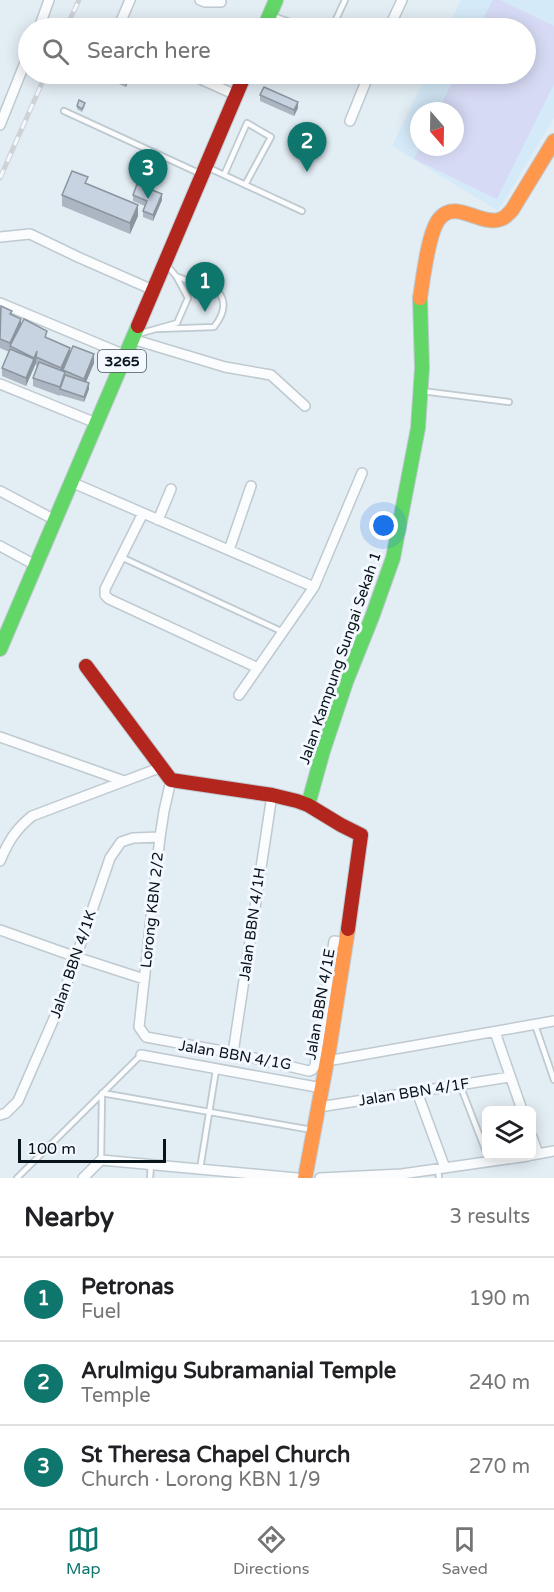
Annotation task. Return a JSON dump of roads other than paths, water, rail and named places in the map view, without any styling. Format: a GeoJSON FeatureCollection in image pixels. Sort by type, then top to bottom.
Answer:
{"type":"FeatureCollection","features":[{"type":"Feature","properties":{"kind":"street"},"geometry":{"type":"LineString","coordinates":[[43,18],[49,0]]}},
{"type":"Feature","properties":{"kind":"street"},"geometry":{"type":"LineString","coordinates":[[122,18],[130,0]]}},
{"type":"Feature","properties":{"kind":"street"},"geometry":{"type":"LineString","coordinates":[[200,0],[221,2]]}},
{"type":"Feature","properties":{"kind":"street"},"geometry":{"type":"LineString","coordinates":[[268,18],[276,0]]}},
{"type":"Feature","properties":{"kind":"street"},"geometry":{"type":"LineString","coordinates":[[394,18],[402,0]]}},
{"type":"Feature","properties":{"kind":"street"},"geometry":{"type":"LineString","coordinates":[[0,125],[18,80]]}},
{"type":"Feature","properties":{"kind":"street"},"geometry":{"type":"LineString","coordinates":[[211,84],[236,95]]}},
{"type":"Feature","properties":{"kind":"street","name":"3265"},"geometry":{"type":"LineString","coordinates":[[0,649],[3,633],[36,565],[241,84]]}},
{"type":"Feature","properties":{"kind":"street"},"geometry":{"type":"LineString","coordinates":[[350,121],[365,84]]}},
{"type":"Feature","properties":{"kind":"street","name":"Jalan Kampung Sungai Sekah 1"},"geometry":{"type":"LineString","coordinates":[[308,805],[323,750],[346,682],[393,558],[418,428],[422,368],[419,302],[428,248],[438,219],[446,212],[454,211],[492,220],[502,219],[512,210],[554,141]]}},
{"type":"Feature","properties":{"kind":"street"},"geometry":{"type":"LineString","coordinates":[[0,237],[30,234],[153,290]]}},
{"type":"Feature","properties":{"kind":"street"},"geometry":{"type":"LineString","coordinates":[[0,303],[125,355]]}},
{"type":"Feature","properties":{"kind":"street"},"geometry":{"type":"LineString","coordinates":[[133,337],[225,367],[270,375],[305,406]]}},
{"type":"Feature","properties":{"kind":"street"},"geometry":{"type":"LineString","coordinates":[[0,384],[96,423]]}},
{"type":"Feature","properties":{"kind":"street"},"geometry":{"type":"LineString","coordinates":[[238,695],[314,587],[362,473]]}},
{"type":"Feature","properties":{"kind":"street"},"geometry":{"type":"LineString","coordinates":[[71,482],[314,587]]}},
{"type":"Feature","properties":{"kind":"street"},"geometry":{"type":"LineString","coordinates":[[229,550],[251,486]]}},
{"type":"Feature","properties":{"kind":"street"},"geometry":{"type":"LineString","coordinates":[[158,520],[171,489]]}},
{"type":"Feature","properties":{"kind":"street"},"geometry":{"type":"LineString","coordinates":[[0,491],[55,520]]}},
{"type":"Feature","properties":{"kind":"street"},"geometry":{"type":"LineString","coordinates":[[143,513],[105,589],[105,595],[109,599],[258,668]]}},
{"type":"Feature","properties":{"kind":"street"},"geometry":{"type":"LineString","coordinates":[[0,546],[36,565]]}},
{"type":"Feature","properties":{"kind":"street"},"geometry":{"type":"LineString","coordinates":[[86,666],[171,780],[272,795],[308,805]]}},
{"type":"Feature","properties":{"kind":"street"},"geometry":{"type":"LineString","coordinates":[[0,737],[123,781]]}},
{"type":"Feature","properties":{"kind":"street"},"geometry":{"type":"LineString","coordinates":[[0,861],[8,842],[20,826],[32,816],[162,767]]}},
{"type":"Feature","properties":{"kind":"street","name":"Lorong KBN 2/2"},"geometry":{"type":"LineString","coordinates":[[171,780],[160,837],[139,1027],[146,1037],[233,1053]]}},
{"type":"Feature","properties":{"kind":"street","name":"Jalan BBN 4/1H"},"geometry":{"type":"LineString","coordinates":[[233,1053],[272,795]]}},
{"type":"Feature","properties":{"kind":"street","name":"Jalan BBN 4/1E"},"geometry":{"type":"LineString","coordinates":[[305,1178],[347,943],[362,835],[308,805]]}},
{"type":"Feature","properties":{"kind":"street","name":"Jalan BBN 4/1K"},"geometry":{"type":"LineString","coordinates":[[0,1116],[18,1101],[59,1006],[110,858],[121,842],[133,838],[160,837]]}},
{"type":"Feature","properties":{"kind":"street"},"geometry":{"type":"LineString","coordinates":[[0,930],[144,979]]}},
{"type":"Feature","properties":{"kind":"street"},"geometry":{"type":"LineString","coordinates":[[233,1053],[312,1070],[315,1066],[334,941],[347,943]]}},
{"type":"Feature","properties":{"kind":"street"},"geometry":{"type":"LineString","coordinates":[[327,1061],[554,1021]]}},
{"type":"Feature","properties":{"kind":"street"},"geometry":{"type":"LineString","coordinates":[[495,1032],[521,1106]]}},
{"type":"Feature","properties":{"kind":"street","name":"Jalan BBN 4/1G"},"geometry":{"type":"LineString","coordinates":[[141,1055],[322,1088]]}},
{"type":"Feature","properties":{"kind":"street","name":"Jalan BBN 4/1F"},"geometry":{"type":"LineString","coordinates":[[319,1107],[510,1077]]}},
{"type":"Feature","properties":{"kind":"street"},"geometry":{"type":"LineString","coordinates":[[417,1092],[441,1171]]}},
{"type":"Feature","properties":{"kind":"street"},"geometry":{"type":"LineString","coordinates":[[536,1154],[554,1151]]}},
{"type":"Feature","properties":{"kind":"street"},"geometry":{"type":"LineString","coordinates":[[320,1178],[441,1171],[482,1158]]}},
{"type":"Feature","properties":{"kind":"street"},"geometry":{"type":"LineString","coordinates":[[83,1178],[101,1160],[297,1178]]}},
{"type":"Feature","properties":{"kind":"lane"},"geometry":{"type":"LineString","coordinates":[[337,18],[345,0]]}},
{"type":"Feature","properties":{"kind":"lane"},"geometry":{"type":"LineString","coordinates":[[64,111],[203,171],[224,175],[302,211]]}},
{"type":"Feature","properties":{"kind":"lane"},"geometry":{"type":"LineString","coordinates":[[224,175],[247,123],[271,137],[245,185]]}},
{"type":"Feature","properties":{"kind":"lane"},"geometry":{"type":"LineString","coordinates":[[133,337],[177,323],[188,298],[176,276],[164,262]]}},
{"type":"Feature","properties":{"kind":"lane"},"geometry":{"type":"LineString","coordinates":[[157,328],[214,327],[223,310],[224,303],[220,294],[176,276]]}},
{"type":"Feature","properties":{"kind":"lane"},"geometry":{"type":"LineString","coordinates":[[421,391],[509,402]]}},
{"type":"Feature","properties":{"kind":"lane"},"geometry":{"type":"LineString","coordinates":[[121,557],[283,632]]}},
{"type":"Feature","properties":{"kind":"lane"},"geometry":{"type":"LineString","coordinates":[[535,1025],[554,1080]]}},
{"type":"Feature","properties":{"kind":"lane"},"geometry":{"type":"LineString","coordinates":[[16,1178],[141,1055]]}},
{"type":"Feature","properties":{"kind":"lane"},"geometry":{"type":"LineString","coordinates":[[200,1169],[216,1070]]}},
{"type":"Feature","properties":{"kind":"lane"},"geometry":{"type":"LineString","coordinates":[[460,1085],[482,1141]]}},
{"type":"Feature","properties":{"kind":"lane"},"geometry":{"type":"LineString","coordinates":[[102,1093],[315,1130]]}},
{"type":"Feature","properties":{"kind":"lane"},"geometry":{"type":"LineString","coordinates":[[101,1160],[102,1093]]}},
{"type":"Feature","properties":{"kind":"lane"},"geometry":{"type":"LineString","coordinates":[[150,1178],[152,1164]]}},
{"type":"Feature","properties":{"kind":"railway"},"geometry":{"type":"LineString","coordinates":[[71,18],[79,0]]}},
{"type":"Feature","properties":{"kind":"railway"},"geometry":{"type":"LineString","coordinates":[[0,178],[42,84]]}},
{"type":"Feature","properties":{"kind":"place","name":"Arulmigu Subramanial Temple"},"geometry":{"type":"Point","coordinates":[307,172]}},
{"type":"Feature","properties":{"kind":"place","name":"St Theresa Chapel Church"},"geometry":{"type":"Point","coordinates":[148,199]}},
{"type":"Feature","properties":{"kind":"place","name":"Petronas"},"geometry":{"type":"Point","coordinates":[205,312]}}]}
